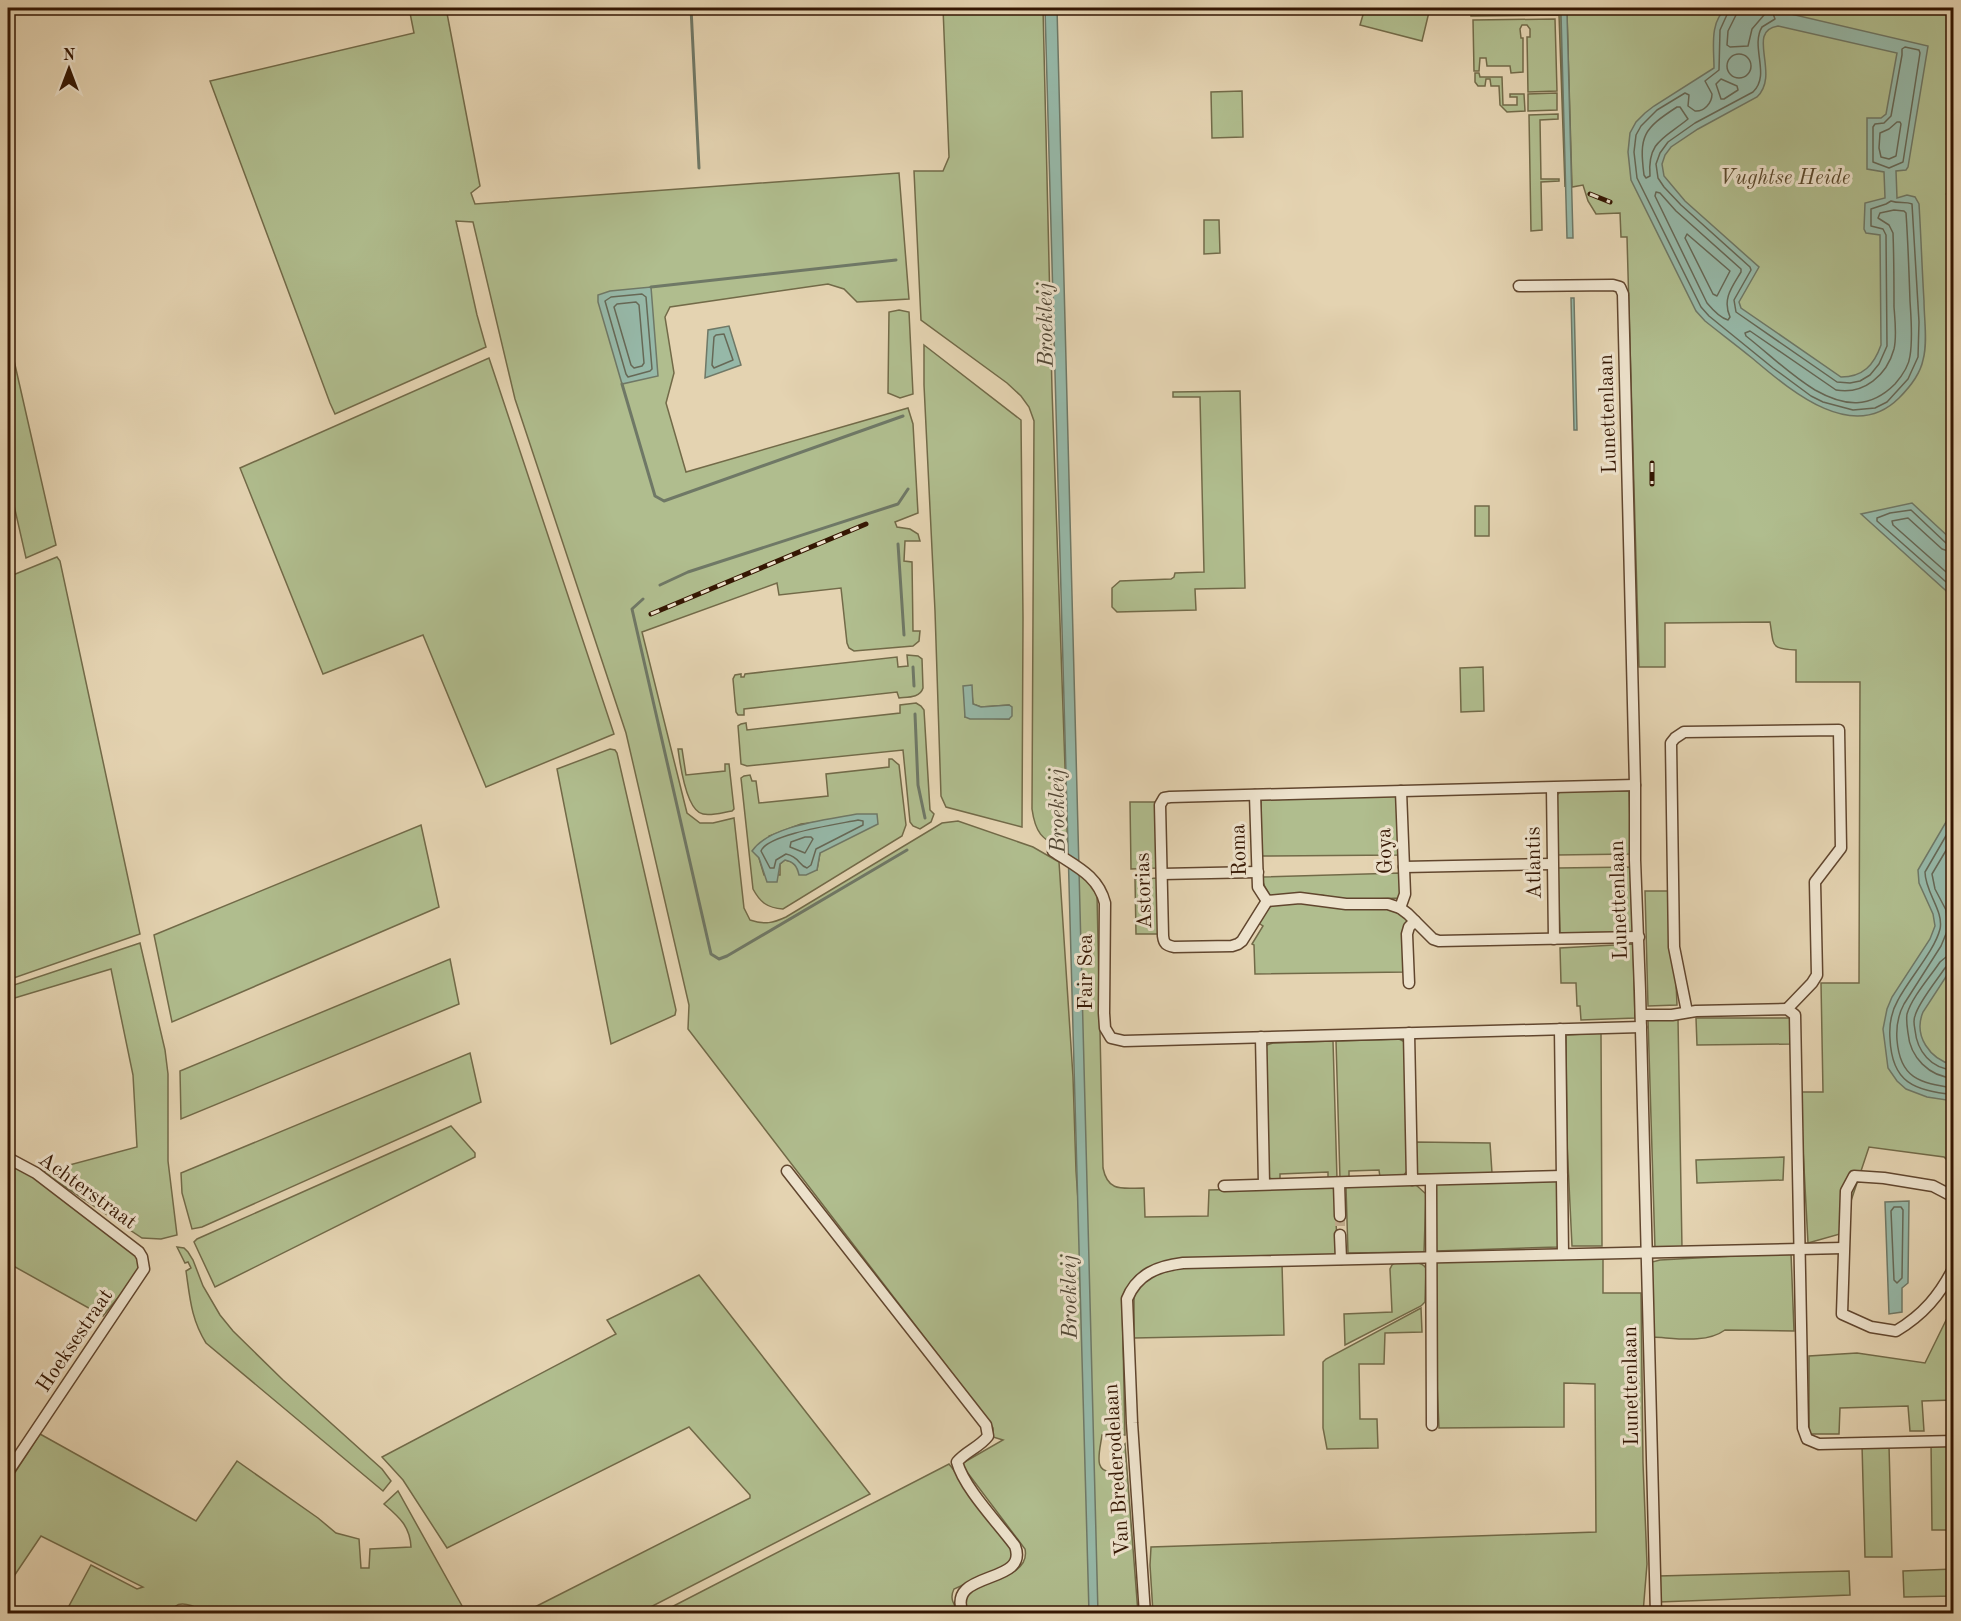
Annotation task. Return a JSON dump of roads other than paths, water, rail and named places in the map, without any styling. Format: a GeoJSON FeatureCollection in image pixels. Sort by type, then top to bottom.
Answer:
{"type":"FeatureCollection","features":[{"type":"Feature","properties":{"kind":"street","name":"Lunettenlaan"},"geometry":{"type":"LineString","coordinates":[[1519,286],[1612,285],[1620,287],[1623,294],[1635,860],[1639,937],[1656,1614]]}},
{"type":"Feature","properties":{"kind":"street"},"geometry":{"type":"LineString","coordinates":[[1687,1012],[1674,947],[1671,743],[1684,732],[1839,730],[1841,848],[1815,882],[1816,975],[1812,983],[1787,1009]]}},
{"type":"Feature","properties":{"kind":"street","name":"Astorias"},"geometry":{"type":"LineString","coordinates":[[1267,901],[1238,944],[1174,947],[1164,942],[1160,805],[1164,798],[1635,785]]}},
{"type":"Feature","properties":{"kind":"street","name":"Atlantis"},"geometry":{"type":"LineString","coordinates":[[1552,788],[1554,939]]}},
{"type":"Feature","properties":{"kind":"street","name":"Goya"},"geometry":{"type":"LineString","coordinates":[[1400,908],[1405,894],[1401,791]]}},
{"type":"Feature","properties":{"kind":"street","name":"Roma"},"geometry":{"type":"LineString","coordinates":[[1256,795],[1258,887],[1267,901]]}},
{"type":"Feature","properties":{"kind":"street","name":"Fair Sea"},"geometry":{"type":"LineString","coordinates":[[1053,850],[1099,886],[1105,903],[1104,1012],[1105,1029],[1111,1038],[1124,1041],[1261,1037]]}},
{"type":"Feature","properties":{"kind":"street"},"geometry":{"type":"LineString","coordinates":[[1404,867],[1552,864]]}},
{"type":"Feature","properties":{"kind":"street"},"geometry":{"type":"LineString","coordinates":[[1161,874],[1258,872]]}},
{"type":"Feature","properties":{"kind":"street"},"geometry":{"type":"LineString","coordinates":[[1267,901],[1300,898],[1354,905],[1388,904],[1400,908],[1433,939],[1439,941],[1639,937]]}},
{"type":"Feature","properties":{"kind":"street"},"geometry":{"type":"LineString","coordinates":[[1409,983],[1407,934],[1409,927],[1415,921]]}},
{"type":"Feature","properties":{"kind":"street"},"geometry":{"type":"LineString","coordinates":[[1641,1015],[1787,1009],[1795,1015],[1803,1428],[1807,1440],[1819,1444],[1953,1441]]}},
{"type":"Feature","properties":{"kind":"street"},"geometry":{"type":"LineString","coordinates":[[1264,1184],[1261,1037],[1641,1027]]}},
{"type":"Feature","properties":{"kind":"street"},"geometry":{"type":"LineString","coordinates":[[1560,1029],[1563,1254]]}},
{"type":"Feature","properties":{"kind":"street"},"geometry":{"type":"LineString","coordinates":[[1409,1033],[1412,1180]]}},
{"type":"Feature","properties":{"kind":"street","name":"Achterstraat"},"geometry":{"type":"LineString","coordinates":[[8,1158],[36,1173],[139,1252],[142,1257]]}},
{"type":"Feature","properties":{"kind":"street"},"geometry":{"type":"LineString","coordinates":[[787,1172],[986,1425],[988,1437],[983,1443],[964,1454],[957,1462],[970,1488],[1018,1553],[1016,1562],[1010,1569],[970,1586],[961,1593],[960,1605],[963,1614]]}},
{"type":"Feature","properties":{"kind":"street"},"geometry":{"type":"LineString","coordinates":[[1224,1186],[1562,1176]]}},
{"type":"Feature","properties":{"kind":"street"},"geometry":{"type":"LineString","coordinates":[[1953,1197],[1933,1186],[1854,1176],[1846,1191],[1842,1314],[1871,1327],[1896,1331],[1915,1320],[1944,1287],[1953,1267]]}},
{"type":"Feature","properties":{"kind":"street"},"geometry":{"type":"LineString","coordinates":[[1431,1180],[1432,1425]]}},
{"type":"Feature","properties":{"kind":"street"},"geometry":{"type":"LineString","coordinates":[[1339,1183],[1340,1216]]}},
{"type":"Feature","properties":{"kind":"street"},"geometry":{"type":"LineString","coordinates":[[1340,1235],[1341,1259]]}},
{"type":"Feature","properties":{"kind":"street","name":"Van Brederodelaan"},"geometry":{"type":"LineString","coordinates":[[1145,1614],[1132,1423],[1127,1299],[1138,1281],[1154,1269],[1183,1263],[1843,1248]]}},
{"type":"Feature","properties":{"kind":"street","name":"Hoeksestraat"},"geometry":{"type":"LineString","coordinates":[[8,1472],[142,1274],[144,1269],[142,1257]]}},
{"type":"Feature","properties":{"kind":"water"},"geometry":{"type":"Polygon","coordinates":[[[1045,8],[1057,8],[1098,1614],[1089,1613],[1045,8]]]}},
{"type":"Feature","properties":{"kind":"water"},"geometry":{"type":"Polygon","coordinates":[[[1470,8],[1563,8],[1567,13],[1573,238],[1567,238],[1561,14],[1471,14],[1470,8]]]}},
{"type":"Feature","properties":{"kind":"water"},"geometry":{"type":"Polygon","coordinates":[[[1727,8],[1765,8],[1928,46],[1908,167],[1906,170],[1896,171],[1897,198],[1907,195],[1915,197],[1919,204],[1925,346],[1922,366],[1917,376],[1899,398],[1881,411],[1861,416],[1842,414],[1802,397],[1705,321],[1696,311],[1631,180],[1628,152],[1630,133],[1636,122],[1654,106],[1714,68],[1715,27],[1721,13],[1727,8]],[[1778,26],[1769,30],[1764,36],[1763,45],[1766,77],[1757,97],[1698,129],[1671,147],[1662,164],[1664,176],[1685,201],[1759,267],[1739,302],[1741,308],[1841,377],[1856,375],[1867,368],[1881,345],[1880,235],[1866,233],[1864,229],[1865,203],[1885,198],[1884,172],[1867,169],[1867,118],[1881,118],[1886,114],[1897,53],[1778,26]]]}},
{"type":"Feature","properties":{"kind":"water"},"geometry":{"type":"Polygon","coordinates":[[[651,287],[658,376],[622,384],[598,302],[598,295],[610,291],[651,287]]]}},
{"type":"Feature","properties":{"kind":"water"},"geometry":{"type":"Polygon","coordinates":[[[1571,298],[1574,298],[1577,430],[1574,430],[1571,298]]]}},
{"type":"Feature","properties":{"kind":"water"},"geometry":{"type":"Polygon","coordinates":[[[729,326],[741,365],[705,378],[708,330],[729,326]]]}},
{"type":"Feature","properties":{"kind":"water"},"geometry":{"type":"Polygon","coordinates":[[[1912,503],[1953,541],[1953,597],[1861,514],[1912,503]]]}},
{"type":"Feature","properties":{"kind":"water"},"geometry":{"type":"Polygon","coordinates":[[[972,685],[973,704],[981,707],[1009,705],[1012,707],[1012,716],[1009,719],[965,717],[963,686],[972,685]]]}},
{"type":"Feature","properties":{"kind":"water"},"geometry":{"type":"Polygon","coordinates":[[[1953,810],[1953,966],[1923,1012],[1920,1030],[1931,1052],[1937,1058],[1953,1065],[1953,1101],[1927,1097],[1906,1089],[1897,1081],[1888,1068],[1883,1029],[1892,997],[1930,939],[1935,926],[1933,914],[1919,883],[1918,870],[1953,810]]]}},
{"type":"Feature","properties":{"kind":"water"},"geometry":{"type":"Polygon","coordinates":[[[857,814],[877,814],[878,824],[820,853],[817,870],[806,875],[799,875],[795,865],[785,860],[780,864],[777,882],[767,882],[759,858],[752,851],[760,842],[785,829],[857,814]]]}},
{"type":"Feature","properties":{"kind":"water"},"geometry":{"type":"Polygon","coordinates":[[[1909,1201],[1908,1283],[1902,1288],[1902,1312],[1889,1314],[1885,1202],[1909,1201]]]}},
{"type":"Feature","properties":{"kind":"waterway"},"geometry":{"type":"LineString","coordinates":[[691,8],[699,168]]}},
{"type":"Feature","properties":{"kind":"waterway"},"geometry":{"type":"LineString","coordinates":[[1947,194],[1954,195]]}},
{"type":"Feature","properties":{"kind":"waterway"},"geometry":{"type":"LineString","coordinates":[[651,287],[896,260]]}},
{"type":"Feature","properties":{"kind":"waterway"},"geometry":{"type":"LineString","coordinates":[[622,384],[655,496],[664,501],[903,416]]}},
{"type":"Feature","properties":{"kind":"waterway"},"geometry":{"type":"LineString","coordinates":[[660,585],[688,572],[898,504],[908,489]]}},
{"type":"Feature","properties":{"kind":"waterway"},"geometry":{"type":"LineString","coordinates":[[898,544],[904,635]]}},
{"type":"Feature","properties":{"kind":"waterway"},"geometry":{"type":"LineString","coordinates":[[643,599],[632,609],[711,954],[719,959],[727,956],[907,850]]}},
{"type":"Feature","properties":{"kind":"waterway"},"geometry":{"type":"LineString","coordinates":[[913,667],[914,686]]}},
{"type":"Feature","properties":{"kind":"waterway"},"geometry":{"type":"LineString","coordinates":[[915,714],[918,785],[925,818]]}},
{"type":"Feature","properties":{"kind":"tunnel"},"geometry":{"type":"LineString","coordinates":[[1340,1216],[1340,1235]]}},
{"type":"Feature","properties":{"kind":"railway"},"geometry":{"type":"LineString","coordinates":[[1590,194],[1610,202]]}},
{"type":"Feature","properties":{"kind":"railway"},"geometry":{"type":"LineString","coordinates":[[1652,463],[1652,484]]}},
{"type":"Feature","properties":{"kind":"railway"},"geometry":{"type":"LineString","coordinates":[[651,614],[866,524]]}},
{"type":"Feature","properties":{"kind":"park label","name":"Vughtse Heide"},"geometry":{"type":"Point","coordinates":[1785,177]}},
{"type":"Feature","properties":{"kind":"water label","name":"Broekleij"},"geometry":{"type":"Point","coordinates":[1044,325]}},
{"type":"Feature","properties":{"kind":"water label","name":"Broekleij"},"geometry":{"type":"Point","coordinates":[1056,811]}},
{"type":"Feature","properties":{"kind":"water label","name":"Broekleij"},"geometry":{"type":"Point","coordinates":[1068,1297]}}]}
